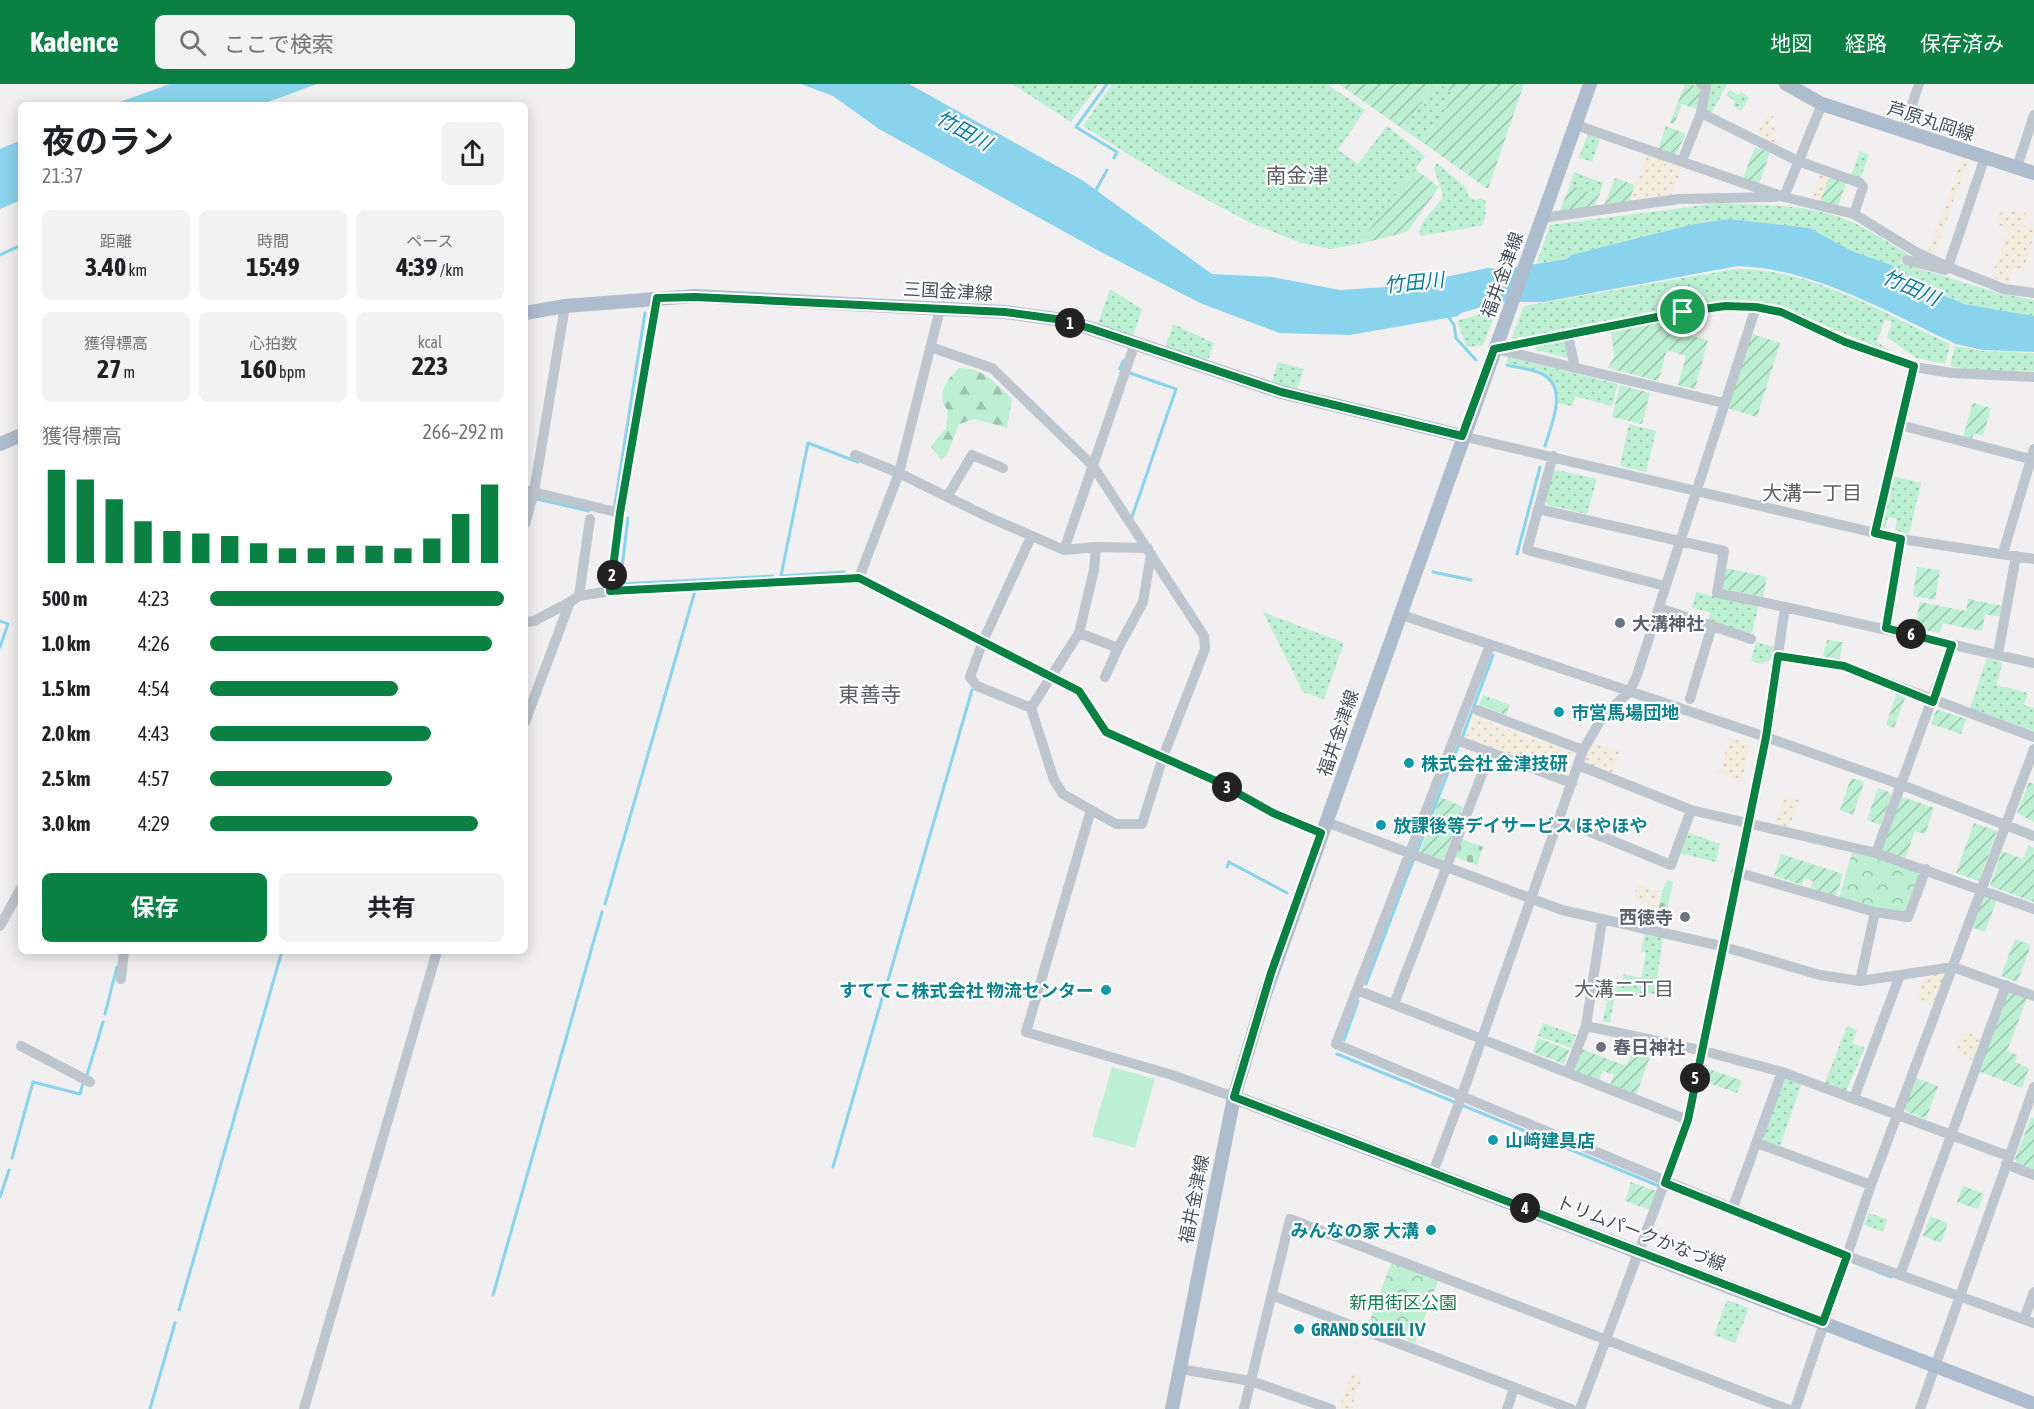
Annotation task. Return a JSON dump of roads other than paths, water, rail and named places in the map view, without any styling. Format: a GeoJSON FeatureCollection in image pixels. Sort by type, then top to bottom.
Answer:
{"type":"FeatureCollection","features":[{"type":"Feature","properties":{"kind":"main road","name":"福井金津線"},"geometry":{"type":"LineString","coordinates":[[1172,1409],[1234,1097],[1271,973],[1590,84]]}},
{"type":"Feature","properties":{"kind":"main road","name":"芦原丸岡線"},"geometry":{"type":"LineString","coordinates":[[1794,86],[1822,104],[2034,173]]}},
{"type":"Feature","properties":{"kind":"main road","name":"三国金津線"},"geometry":{"type":"LineString","coordinates":[[528,312],[565,306],[657,298],[736,298],[1005,312],[1056,319],[1281,392],[1462,436]]}},
{"type":"Feature","properties":{"kind":"main road"},"geometry":{"type":"LineString","coordinates":[[0,444],[18,436]]}},
{"type":"Feature","properties":{"kind":"main road","name":"トリムパークかなづ線"},"geometry":{"type":"LineString","coordinates":[[1234,1097],[2034,1404]]}},
{"type":"Feature","properties":{"kind":"street"},"geometry":{"type":"LineString","coordinates":[[1682,161],[1701,113],[1706,86],[1701,84]]}},
{"type":"Feature","properties":{"kind":"street"},"geometry":{"type":"LineString","coordinates":[[1903,131],[1919,84]]}},
{"type":"Feature","properties":{"kind":"street"},"geometry":{"type":"LineString","coordinates":[[1784,197],[1822,104]]}},
{"type":"Feature","properties":{"kind":"street"},"geometry":{"type":"LineString","coordinates":[[1701,113],[1798,160],[1860,183],[1863,187],[1854,214]]}},
{"type":"Feature","properties":{"kind":"street"},"geometry":{"type":"LineString","coordinates":[[2017,167],[2034,115]]}},
{"type":"Feature","properties":{"kind":"street"},"geometry":{"type":"LineString","coordinates":[[1576,124],[1784,197],[1854,214],[1916,252],[1948,267],[2004,289],[2034,293]]}},
{"type":"Feature","properties":{"kind":"street"},"geometry":{"type":"LineString","coordinates":[[1907,260],[1945,270],[1948,267],[1985,157]]}},
{"type":"Feature","properties":{"kind":"street"},"geometry":{"type":"LineString","coordinates":[[1540,225],[1679,199],[1784,197]]}},
{"type":"Feature","properties":{"kind":"street"},"geometry":{"type":"LineString","coordinates":[[610,591],[620,513],[657,298]]}},
{"type":"Feature","properties":{"kind":"street"},"geometry":{"type":"LineString","coordinates":[[565,306],[529,491],[620,513]]}},
{"type":"Feature","properties":{"kind":"street"},"geometry":{"type":"LineString","coordinates":[[1495,346],[1568,335],[1683,312],[1725,306],[1756,307],[1781,312],[1845,342],[1914,366],[1952,373],[2034,376]]}},
{"type":"Feature","properties":{"kind":"street"},"geometry":{"type":"LineString","coordinates":[[1432,1172],[1461,1098],[1583,750],[1603,716],[1630,691],[1756,307]]}},
{"type":"Feature","properties":{"kind":"street"},"geometry":{"type":"LineString","coordinates":[[859,578],[899,473],[940,309]]}},
{"type":"Feature","properties":{"kind":"street"},"geometry":{"type":"LineString","coordinates":[[1568,335],[1575,368]]}},
{"type":"Feature","properties":{"kind":"street"},"geometry":{"type":"LineString","coordinates":[[1064,550],[1135,343]]}},
{"type":"Feature","properties":{"kind":"street"},"geometry":{"type":"LineString","coordinates":[[930,346],[992,368],[1093,466],[1204,636],[1205,649],[1163,757],[1142,824],[1116,824],[1063,794],[1054,780],[1031,708],[1078,633],[1094,570],[1096,547]]}},
{"type":"Feature","properties":{"kind":"street"},"geometry":{"type":"LineString","coordinates":[[1495,346],[1575,368],[1724,403]]}},
{"type":"Feature","properties":{"kind":"street"},"geometry":{"type":"LineString","coordinates":[[1875,533],[1914,366]]}},
{"type":"Feature","properties":{"kind":"street"},"geometry":{"type":"LineString","coordinates":[[1900,425],[2033,456],[2003,554]]}},
{"type":"Feature","properties":{"kind":"street"},"geometry":{"type":"LineString","coordinates":[[1462,436],[1901,539],[2034,559]]}},
{"type":"Feature","properties":{"kind":"street"},"geometry":{"type":"LineString","coordinates":[[855,455],[899,473],[1031,537],[1064,550],[1096,547],[1150,551]]}},
{"type":"Feature","properties":{"kind":"street"},"geometry":{"type":"LineString","coordinates":[[947,497],[972,455],[1003,468]]}},
{"type":"Feature","properties":{"kind":"street"},"geometry":{"type":"LineString","coordinates":[[1553,456],[1527,550],[1665,586]]}},
{"type":"Feature","properties":{"kind":"street"},"geometry":{"type":"LineString","coordinates":[[1538,509],[1724,551],[1717,592],[1886,628],[2034,663]]}},
{"type":"Feature","properties":{"kind":"street"},"geometry":{"type":"LineString","coordinates":[[528,714],[574,599],[590,519]]}},
{"type":"Feature","properties":{"kind":"street"},"geometry":{"type":"LineString","coordinates":[[1031,537],[983,641],[970,677],[977,686],[1031,708]]}},
{"type":"Feature","properties":{"kind":"street"},"geometry":{"type":"LineString","coordinates":[[1886,628],[1901,539]]}},
{"type":"Feature","properties":{"kind":"street"},"geometry":{"type":"LineString","coordinates":[[1105,677],[1143,602],[1150,551]]}},
{"type":"Feature","properties":{"kind":"street"},"geometry":{"type":"LineString","coordinates":[[1998,654],[2016,556]]}},
{"type":"Feature","properties":{"kind":"street"},"geometry":{"type":"LineString","coordinates":[[528,622],[534,621],[574,599],[610,591],[859,578],[1079,691],[1106,732],[1323,828],[1409,854],[1529,899],[1602,921],[1721,946],[1820,975],[1860,981],[1953,967],[2034,996]]}},
{"type":"Feature","properties":{"kind":"street"},"geometry":{"type":"LineString","coordinates":[[1580,1409],[1688,1120],[1736,872],[1766,737],[1785,607]]}},
{"type":"Feature","properties":{"kind":"street"},"geometry":{"type":"LineString","coordinates":[[1659,608],[1752,639]]}},
{"type":"Feature","properties":{"kind":"street"},"geometry":{"type":"LineString","coordinates":[[1399,614],[1766,737],[1902,785],[2034,836]]}},
{"type":"Feature","properties":{"kind":"street"},"geometry":{"type":"LineString","coordinates":[[1690,699],[1712,626]]}},
{"type":"Feature","properties":{"kind":"street"},"geometry":{"type":"LineString","coordinates":[[1078,633],[1118,648]]}},
{"type":"Feature","properties":{"kind":"street"},"geometry":{"type":"LineString","coordinates":[[1490,645],[1336,1044],[1665,1183],[1847,1256],[2029,1321],[2034,1292]]}},
{"type":"Feature","properties":{"kind":"street"},"geometry":{"type":"LineString","coordinates":[[1876,853],[1952,645]]}},
{"type":"Feature","properties":{"kind":"street"},"geometry":{"type":"LineString","coordinates":[[1778,656],[1844,666],[1933,702],[2034,737]]}},
{"type":"Feature","properties":{"kind":"street"},"geometry":{"type":"LineString","coordinates":[[1478,710],[1583,750]]}},
{"type":"Feature","properties":{"kind":"street"},"geometry":{"type":"LineString","coordinates":[[1454,739],[1572,783]]}},
{"type":"Feature","properties":{"kind":"street"},"geometry":{"type":"LineString","coordinates":[[1795,1409],[1871,1185],[2034,749]]}},
{"type":"Feature","properties":{"kind":"street"},"geometry":{"type":"LineString","coordinates":[[1395,1004],[1490,753]]}},
{"type":"Feature","properties":{"kind":"street"},"geometry":{"type":"LineString","coordinates":[[1578,765],[1691,810],[1876,853],[2034,909]]}},
{"type":"Feature","properties":{"kind":"street"},"geometry":{"type":"LineString","coordinates":[[1091,810],[1026,1032],[1172,1075],[1234,1097]]}},
{"type":"Feature","properties":{"kind":"street"},"geometry":{"type":"LineString","coordinates":[[1559,819],[1671,865],[1691,810]]}},
{"type":"Feature","properties":{"kind":"street"},"geometry":{"type":"LineString","coordinates":[[1736,872],[1875,912],[1908,917],[1926,869]]}},
{"type":"Feature","properties":{"kind":"street"},"geometry":{"type":"LineString","coordinates":[[0,926],[18,893]]}},
{"type":"Feature","properties":{"kind":"street"},"geometry":{"type":"LineString","coordinates":[[1860,981],[1875,912]]}},
{"type":"Feature","properties":{"kind":"street"},"geometry":{"type":"LineString","coordinates":[[1568,1073],[1586,1026],[1602,921]]}},
{"type":"Feature","properties":{"kind":"street"},"geometry":{"type":"LineString","coordinates":[[121,979],[124,954]]}},
{"type":"Feature","properties":{"kind":"street"},"geometry":{"type":"LineString","coordinates":[[304,1409],[435,954]]}},
{"type":"Feature","properties":{"kind":"street"},"geometry":{"type":"LineString","coordinates":[[1854,1098],[1900,975]]}},
{"type":"Feature","properties":{"kind":"street"},"geometry":{"type":"LineString","coordinates":[[1900,1275],[2006,985]]}},
{"type":"Feature","properties":{"kind":"street"},"geometry":{"type":"LineString","coordinates":[[1357,990],[1688,1120]]}},
{"type":"Feature","properties":{"kind":"street"},"geometry":{"type":"LineString","coordinates":[[1586,1026],[1700,1050],[1782,1072],[1951,1134],[2034,1175]]}},
{"type":"Feature","properties":{"kind":"street"},"geometry":{"type":"LineString","coordinates":[[21,1046],[90,1082]]}},
{"type":"Feature","properties":{"kind":"street"},"geometry":{"type":"LineString","coordinates":[[1732,1210],[1782,1072]]}},
{"type":"Feature","properties":{"kind":"street"},"geometry":{"type":"LineString","coordinates":[[1920,1409],[2034,1087]]}},
{"type":"Feature","properties":{"kind":"street"},"geometry":{"type":"LineString","coordinates":[[1757,1143],[1871,1185]]}},
{"type":"Feature","properties":{"kind":"street"},"geometry":{"type":"LineString","coordinates":[[1244,1409],[1274,1296],[1290,1218],[1787,1409]]}},
{"type":"Feature","properties":{"kind":"street"},"geometry":{"type":"LineString","coordinates":[[1274,1296],[1571,1409]]}},
{"type":"Feature","properties":{"kind":"street"},"geometry":{"type":"LineString","coordinates":[[1180,1369],[1251,1381],[1331,1409]]}},
{"type":"Feature","properties":{"kind":"street"},"geometry":{"type":"LineString","coordinates":[[1507,1409],[1514,1388]]}},
{"type":"Feature","properties":{"kind":"water"},"geometry":{"type":"Polygon","coordinates":[[[170,84],[317,84],[268,102],[119,102],[170,84]]]}},
{"type":"Feature","properties":{"kind":"water","name":"竹田川"},"geometry":{"type":"Polygon","coordinates":[[[801,84],[909,84],[1082,180],[1212,274],[1272,277],[1340,290],[1402,286],[1488,268],[1503,269],[1567,259],[1571,255],[1694,224],[1729,219],[1809,228],[1852,251],[1891,265],[1913,282],[1964,304],[2034,316],[2034,352],[1983,350],[1956,344],[1877,306],[1823,284],[1767,269],[1738,266],[1543,302],[1498,302],[1461,313],[1458,316],[1350,335],[1279,333],[1200,303],[1101,252],[879,129],[833,96],[801,84]]]}},
{"type":"Feature","properties":{"kind":"water"},"geometry":{"type":"Polygon","coordinates":[[[18,141],[18,201],[0,209],[0,149],[18,141]]]}},
{"type":"Feature","properties":{"kind":"waterway"},"geometry":{"type":"LineString","coordinates":[[1107,84],[1076,127],[1117,152],[1114,158]]}},
{"type":"Feature","properties":{"kind":"waterway"},"geometry":{"type":"LineString","coordinates":[[1096,190],[1107,170]]}},
{"type":"Feature","properties":{"kind":"waterway"},"geometry":{"type":"LineString","coordinates":[[0,255],[18,246]]}},
{"type":"Feature","properties":{"kind":"waterway"},"geometry":{"type":"LineString","coordinates":[[614,510],[645,313]]}},
{"type":"Feature","properties":{"kind":"waterway"},"geometry":{"type":"LineString","coordinates":[[1448,316],[1454,325],[1456,338],[1476,360]]}},
{"type":"Feature","properties":{"kind":"waterway"},"geometry":{"type":"LineString","coordinates":[[1120,369],[1123,361]]}},
{"type":"Feature","properties":{"kind":"waterway"},"geometry":{"type":"LineString","coordinates":[[1507,365],[1540,373],[1551,381],[1555,389],[1556,408],[1545,446]]}},
{"type":"Feature","properties":{"kind":"waterway"},"geometry":{"type":"LineString","coordinates":[[1130,373],[1176,389],[1132,517]]}},
{"type":"Feature","properties":{"kind":"waterway"},"geometry":{"type":"LineString","coordinates":[[844,572],[781,576],[808,443],[858,462]]}},
{"type":"Feature","properties":{"kind":"waterway"},"geometry":{"type":"LineString","coordinates":[[1517,554],[1540,467]]}},
{"type":"Feature","properties":{"kind":"waterway"},"geometry":{"type":"LineString","coordinates":[[537,499],[589,511]]}},
{"type":"Feature","properties":{"kind":"waterway"},"geometry":{"type":"LineString","coordinates":[[628,518],[620,584],[773,576]]}},
{"type":"Feature","properties":{"kind":"waterway"},"geometry":{"type":"LineString","coordinates":[[1433,572],[1471,580]]}},
{"type":"Feature","properties":{"kind":"waterway"},"geometry":{"type":"LineString","coordinates":[[605,904],[695,591]]}},
{"type":"Feature","properties":{"kind":"waterway"},"geometry":{"type":"LineString","coordinates":[[0,621],[8,624],[0,647]]}},
{"type":"Feature","properties":{"kind":"waterway"},"geometry":{"type":"LineString","coordinates":[[1462,738],[1493,655]]}},
{"type":"Feature","properties":{"kind":"waterway"},"geometry":{"type":"LineString","coordinates":[[886,987],[972,690]]}},
{"type":"Feature","properties":{"kind":"waterway"},"geometry":{"type":"LineString","coordinates":[[1417,852],[1459,744]]}},
{"type":"Feature","properties":{"kind":"waterway"},"geometry":{"type":"LineString","coordinates":[[1366,984],[1414,858]]}},
{"type":"Feature","properties":{"kind":"waterway"},"geometry":{"type":"LineString","coordinates":[[1227,867],[1229,862],[1287,893]]}},
{"type":"Feature","properties":{"kind":"waterway"},"geometry":{"type":"LineString","coordinates":[[493,1295],[602,912]]}},
{"type":"Feature","properties":{"kind":"waterway"},"geometry":{"type":"LineString","coordinates":[[179,1310],[281,954]]}},
{"type":"Feature","properties":{"kind":"waterway"},"geometry":{"type":"LineString","coordinates":[[105,1014],[117,967]]}},
{"type":"Feature","properties":{"kind":"waterway"},"geometry":{"type":"LineString","coordinates":[[833,1167],[883,995]]}},
{"type":"Feature","properties":{"kind":"waterway"},"geometry":{"type":"LineString","coordinates":[[1344,1040],[1358,1001]]}},
{"type":"Feature","properties":{"kind":"waterway"},"geometry":{"type":"LineString","coordinates":[[87,1075],[103,1022]]}},
{"type":"Feature","properties":{"kind":"waterway"},"geometry":{"type":"LineString","coordinates":[[1337,1054],[1659,1186]]}},
{"type":"Feature","properties":{"kind":"waterway"},"geometry":{"type":"LineString","coordinates":[[12,1158],[33,1082],[80,1094],[83,1083]]}},
{"type":"Feature","properties":{"kind":"waterway"},"geometry":{"type":"LineString","coordinates":[[0,1197],[9,1170]]}},
{"type":"Feature","properties":{"kind":"waterway"},"geometry":{"type":"LineString","coordinates":[[1666,1188],[1891,1277]]}},
{"type":"Feature","properties":{"kind":"waterway"},"geometry":{"type":"LineString","coordinates":[[150,1409],[175,1323]]}},
{"type":"Feature","properties":{"kind":"place","name":"大溝神社"},"geometry":{"type":"Point","coordinates":[1620,623]}},
{"type":"Feature","properties":{"kind":"place","name":"市営馬場団地"},"geometry":{"type":"Point","coordinates":[1559,712]}},
{"type":"Feature","properties":{"kind":"place","name":"株式会社 金津技研"},"geometry":{"type":"Point","coordinates":[1409,763]}},
{"type":"Feature","properties":{"kind":"place","name":"放課後等デイサービス ほやほや"},"geometry":{"type":"Point","coordinates":[1381,825]}},
{"type":"Feature","properties":{"kind":"place","name":"西徳寺"},"geometry":{"type":"Point","coordinates":[1685,917]}},
{"type":"Feature","properties":{"kind":"place","name":"すててこ株式会社 物流センター"},"geometry":{"type":"Point","coordinates":[1106,990]}},
{"type":"Feature","properties":{"kind":"place","name":"春日神社"},"geometry":{"type":"Point","coordinates":[1601,1047]}},
{"type":"Feature","properties":{"kind":"place","name":"山﨑建具店"},"geometry":{"type":"Point","coordinates":[1493,1140]}},
{"type":"Feature","properties":{"kind":"place","name":"みんなの家 大溝"},"geometry":{"type":"Point","coordinates":[1431,1230]}},
{"type":"Feature","properties":{"kind":"place","name":"GRAND SOLEIL Ⅳ"},"geometry":{"type":"Point","coordinates":[1299,1329]}},
{"type":"Feature","properties":{"kind":"district","name":"南金津"},"geometry":{"type":"Point","coordinates":[1297,175]}},
{"type":"Feature","properties":{"kind":"district","name":"大溝一丁目"},"geometry":{"type":"Point","coordinates":[1812,492]}},
{"type":"Feature","properties":{"kind":"district","name":"東善寺"},"geometry":{"type":"Point","coordinates":[870,694]}},
{"type":"Feature","properties":{"kind":"district","name":"大溝二丁目"},"geometry":{"type":"Point","coordinates":[1624,988]}},
{"type":"Feature","properties":{"kind":"park label","name":"新用街区公園"},"geometry":{"type":"Point","coordinates":[1403,1302]}}]}
